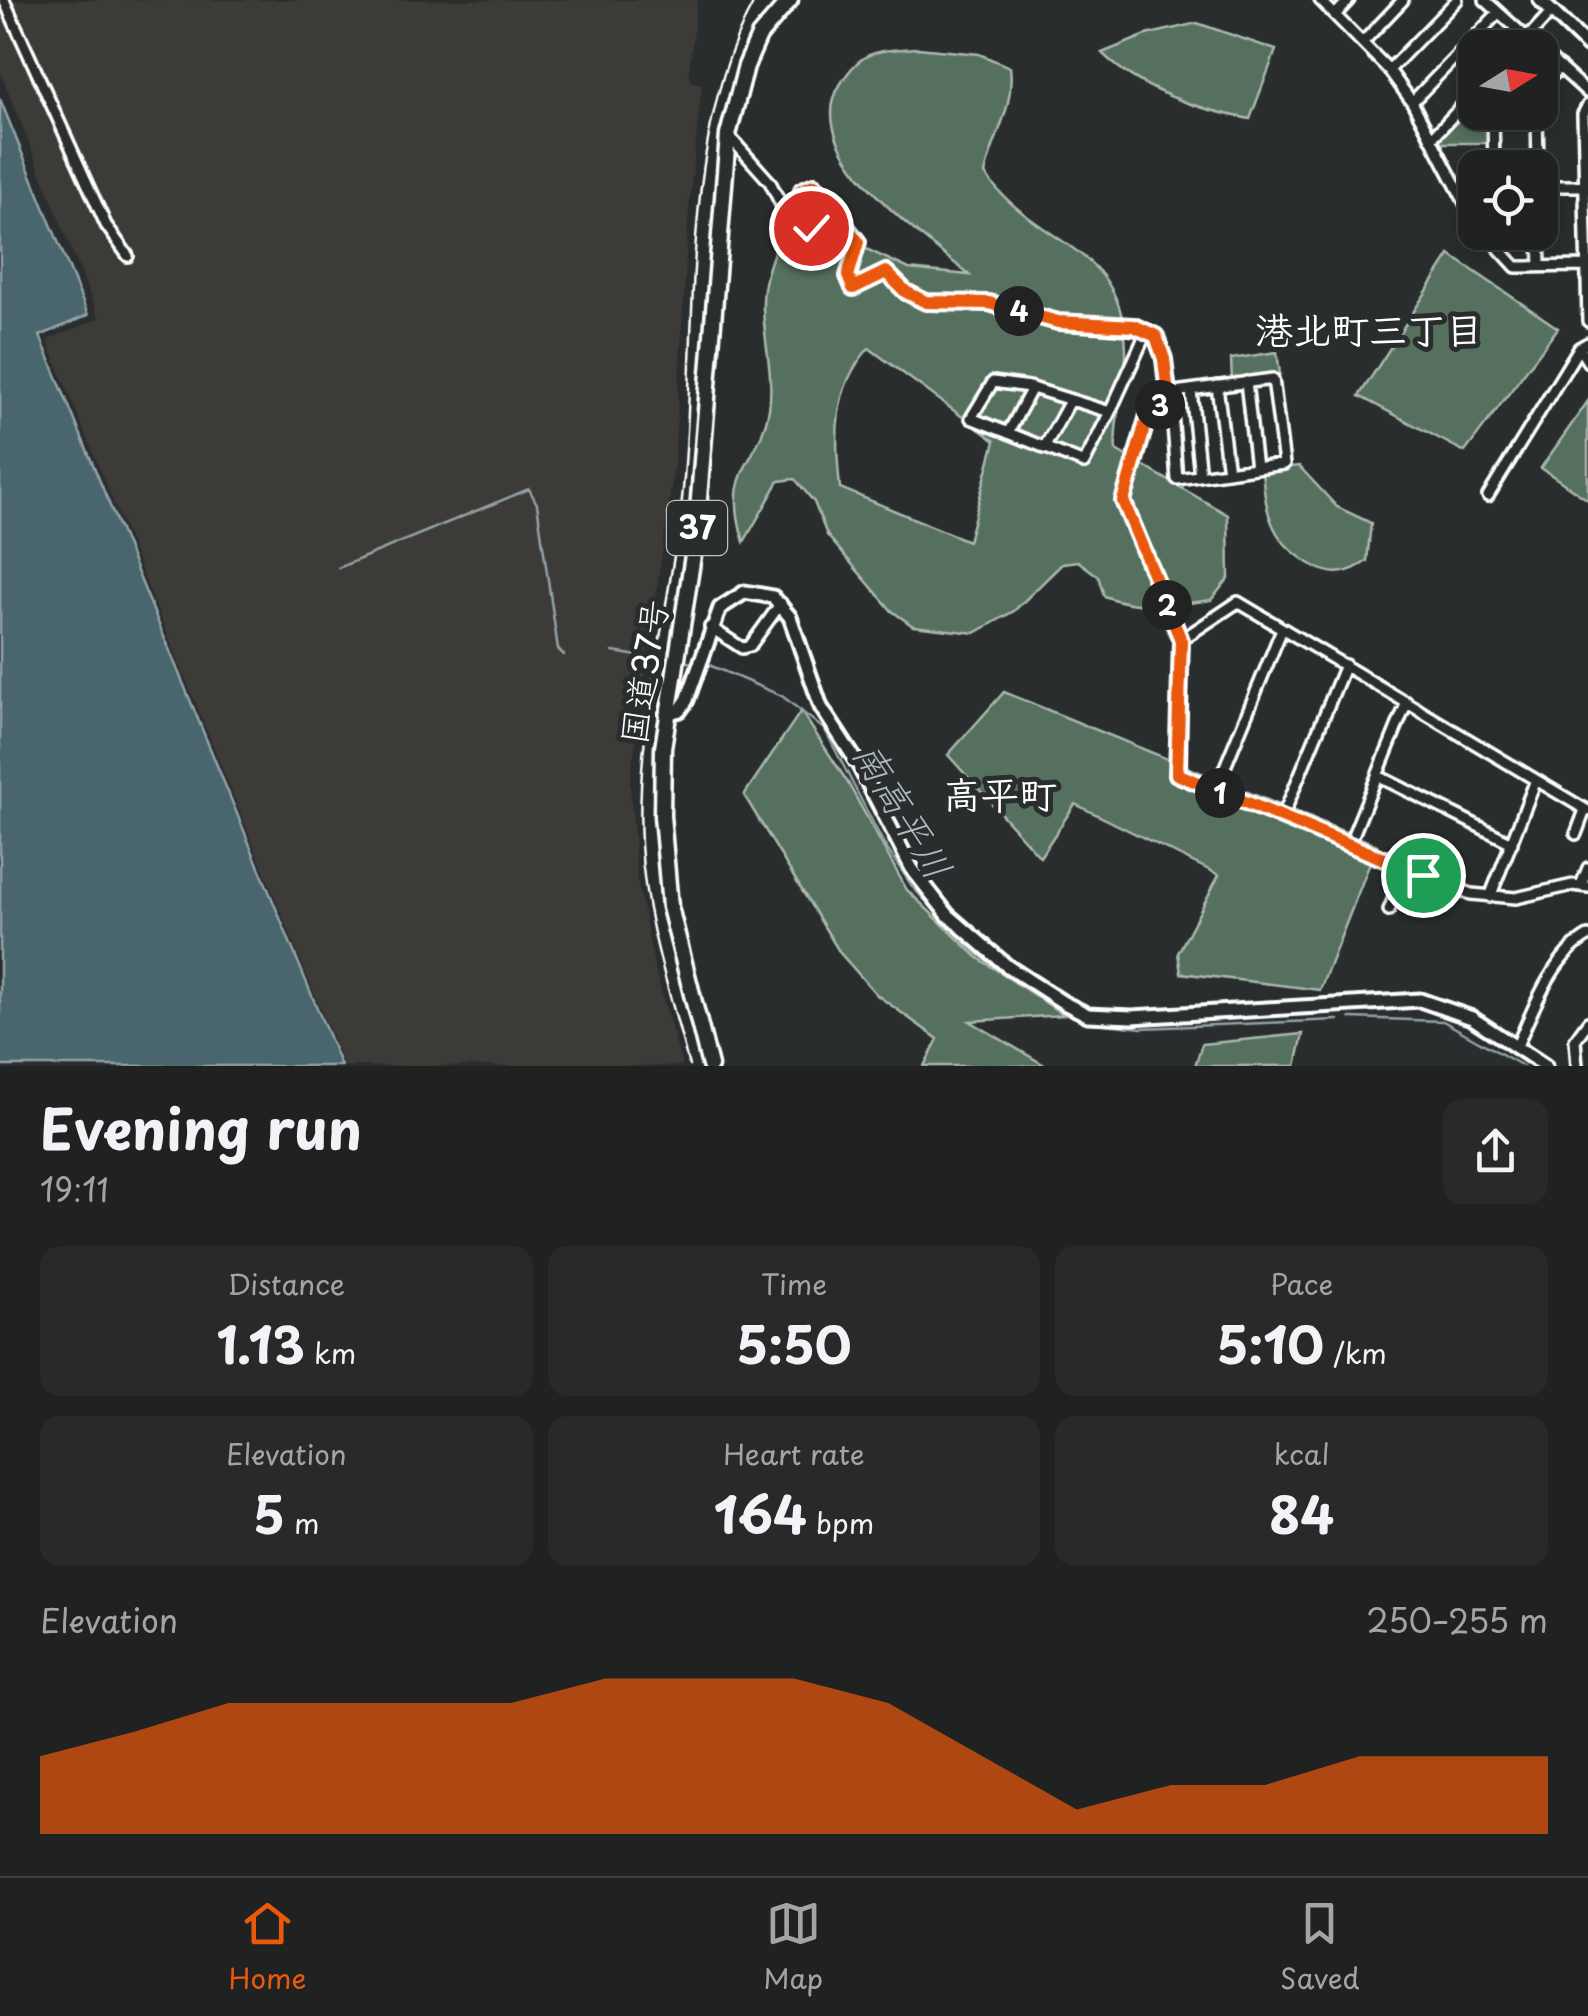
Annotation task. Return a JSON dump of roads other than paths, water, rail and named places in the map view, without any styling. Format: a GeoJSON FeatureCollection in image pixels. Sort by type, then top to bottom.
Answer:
{"type":"FeatureCollection","features":[{"type":"Feature","properties":{"kind":"highway","name":"国道37号"},"geometry":{"type":"LineString","coordinates":[[710,1066],[680,958],[666,880],[660,780],[666,714],[696,536],[728,135],[759,36],[790,0]]}},
{"type":"Feature","properties":{"kind":"street"},"geometry":{"type":"LineString","coordinates":[[4,0],[106,225],[128,256]]}},
{"type":"Feature","properties":{"kind":"street"},"geometry":{"type":"LineString","coordinates":[[1320,0],[1389,70],[1412,102],[1458,188]]}},
{"type":"Feature","properties":{"kind":"street"},"geometry":{"type":"LineString","coordinates":[[1334,15],[1348,0]]}},
{"type":"Feature","properties":{"kind":"street"},"geometry":{"type":"LineString","coordinates":[[1362,42],[1402,0]]}},
{"type":"Feature","properties":{"kind":"street"},"geometry":{"type":"LineString","coordinates":[[1389,70],[1457,0]]}},
{"type":"Feature","properties":{"kind":"street"},"geometry":{"type":"LineString","coordinates":[[1485,0],[1520,30]]}},
{"type":"Feature","properties":{"kind":"street"},"geometry":{"type":"LineString","coordinates":[[1540,0],[1588,46]]}},
{"type":"Feature","properties":{"kind":"street"},"geometry":{"type":"LineString","coordinates":[[1534,30],[1552,11]]}},
{"type":"Feature","properties":{"kind":"street"},"geometry":{"type":"LineString","coordinates":[[1412,102],[1498,13]]}},
{"type":"Feature","properties":{"kind":"street"},"geometry":{"type":"LineString","coordinates":[[1560,67],[1588,93]]}},
{"type":"Feature","properties":{"kind":"street"},"geometry":{"type":"LineString","coordinates":[[1588,105],[1583,114],[1588,315]]}},
{"type":"Feature","properties":{"kind":"street"},"geometry":{"type":"LineString","coordinates":[[1432,137],[1458,110]]}},
{"type":"Feature","properties":{"kind":"street"},"geometry":{"type":"LineString","coordinates":[[728,135],[770,182],[801,245],[812,236],[800,202],[802,190],[814,185],[822,190],[858,242],[848,276],[853,288],[886,272],[906,292],[926,302],[989,303],[1058,322],[1147,331],[1160,345],[1168,398],[1177,479],[1284,464],[1273,379],[1191,390],[1168,398],[1149,412],[1123,501],[1181,640],[1177,774],[1471,894],[1516,898],[1585,886],[1588,868]]}},
{"type":"Feature","properties":{"kind":"street"},"geometry":{"type":"LineString","coordinates":[[1558,186],[1584,186]]}},
{"type":"Feature","properties":{"kind":"street"},"geometry":{"type":"LineString","coordinates":[[1501,250],[1516,267],[1587,266]]}},
{"type":"Feature","properties":{"kind":"street"},"geometry":{"type":"LineString","coordinates":[[1540,250],[1540,266]]}},
{"type":"Feature","properties":{"kind":"street"},"geometry":{"type":"LineString","coordinates":[[1110,412],[1032,388],[993,382],[971,418],[1084,463],[1110,412],[1147,331]]}},
{"type":"Feature","properties":{"kind":"street"},"geometry":{"type":"LineString","coordinates":[[1584,346],[1588,362]]}},
{"type":"Feature","properties":{"kind":"street"},"geometry":{"type":"LineString","coordinates":[[1488,496],[1584,346]]}},
{"type":"Feature","properties":{"kind":"street"},"geometry":{"type":"LineString","coordinates":[[1246,382],[1256,468]]}},
{"type":"Feature","properties":{"kind":"street"},"geometry":{"type":"LineString","coordinates":[[1217,386],[1228,472]]}},
{"type":"Feature","properties":{"kind":"street"},"geometry":{"type":"LineString","coordinates":[[1008,433],[1032,388]]}},
{"type":"Feature","properties":{"kind":"street"},"geometry":{"type":"LineString","coordinates":[[1191,390],[1200,476]]}},
{"type":"Feature","properties":{"kind":"street"},"geometry":{"type":"LineString","coordinates":[[1044,448],[1070,401]]}},
{"type":"Feature","properties":{"kind":"street"},"geometry":{"type":"LineString","coordinates":[[666,714],[680,710],[687,700],[720,608],[736,595],[758,592],[781,603],[797,632],[821,708],[858,764],[912,869],[967,934],[1064,1003],[1088,1014],[1132,1017],[1420,1000],[1459,1011],[1545,1066]]}},
{"type":"Feature","properties":{"kind":"street"},"geometry":{"type":"LineString","coordinates":[[1181,640],[1238,602],[1587,810],[1576,834]]}},
{"type":"Feature","properties":{"kind":"street"},"geometry":{"type":"LineString","coordinates":[[710,628],[742,648],[750,646],[781,603]]}},
{"type":"Feature","properties":{"kind":"street"},"geometry":{"type":"LineString","coordinates":[[1215,791],[1282,629]]}},
{"type":"Feature","properties":{"kind":"street"},"geometry":{"type":"LineString","coordinates":[[1282,818],[1345,665]]}},
{"type":"Feature","properties":{"kind":"street"},"geometry":{"type":"LineString","coordinates":[[1349,845],[1408,702]]}},
{"type":"Feature","properties":{"kind":"street"},"geometry":{"type":"LineString","coordinates":[[1378,776],[1512,843]]}},
{"type":"Feature","properties":{"kind":"street"},"geometry":{"type":"LineString","coordinates":[[1490,897],[1536,780]]}},
{"type":"Feature","properties":{"kind":"street"},"geometry":{"type":"LineString","coordinates":[[1389,910],[1406,868]]}},
{"type":"Feature","properties":{"kind":"street"},"geometry":{"type":"LineString","coordinates":[[1516,1048],[1540,994],[1577,942],[1588,936]]}},
{"type":"Feature","properties":{"kind":"street"},"geometry":{"type":"LineString","coordinates":[[1577,1066],[1575,1040],[1588,1022]]}},
{"type":"Feature","properties":{"kind":"water"},"geometry":{"type":"Polygon","coordinates":[[[0,99],[88,315],[40,336],[341,1066],[0,1066],[0,99]]]}},
{"type":"Feature","properties":{"kind":"waterway","name":"南高平川"},"geometry":{"type":"LineString","coordinates":[[338,568],[529,489],[537,504],[558,649],[564,655]]}},
{"type":"Feature","properties":{"kind":"waterway","name":"南高平川"},"geometry":{"type":"LineString","coordinates":[[613,652],[663,660]]}},
{"type":"Feature","properties":{"kind":"waterway","name":"南高平川"},"geometry":{"type":"LineString","coordinates":[[709,665],[782,696],[825,730],[885,846],[914,889],[973,951],[1063,1013],[1095,1023],[1142,1028],[1338,1020]]}},
{"type":"Feature","properties":{"kind":"waterway","name":"南高平川"},"geometry":{"type":"LineString","coordinates":[[1350,1018],[1443,1021],[1523,1066]]}},
{"type":"Feature","properties":{"kind":"railway"},"geometry":{"type":"LineString","coordinates":[[689,1066],[659,956],[643,873],[643,757],[682,499],[702,178],[713,114],[730,55],[755,0]]}},
{"type":"Feature","properties":{"kind":"district","name":"港北町三丁目"},"geometry":{"type":"Point","coordinates":[1369,331]}},
{"type":"Feature","properties":{"kind":"district","name":"高平町"},"geometry":{"type":"Point","coordinates":[1000,796]}}]}
